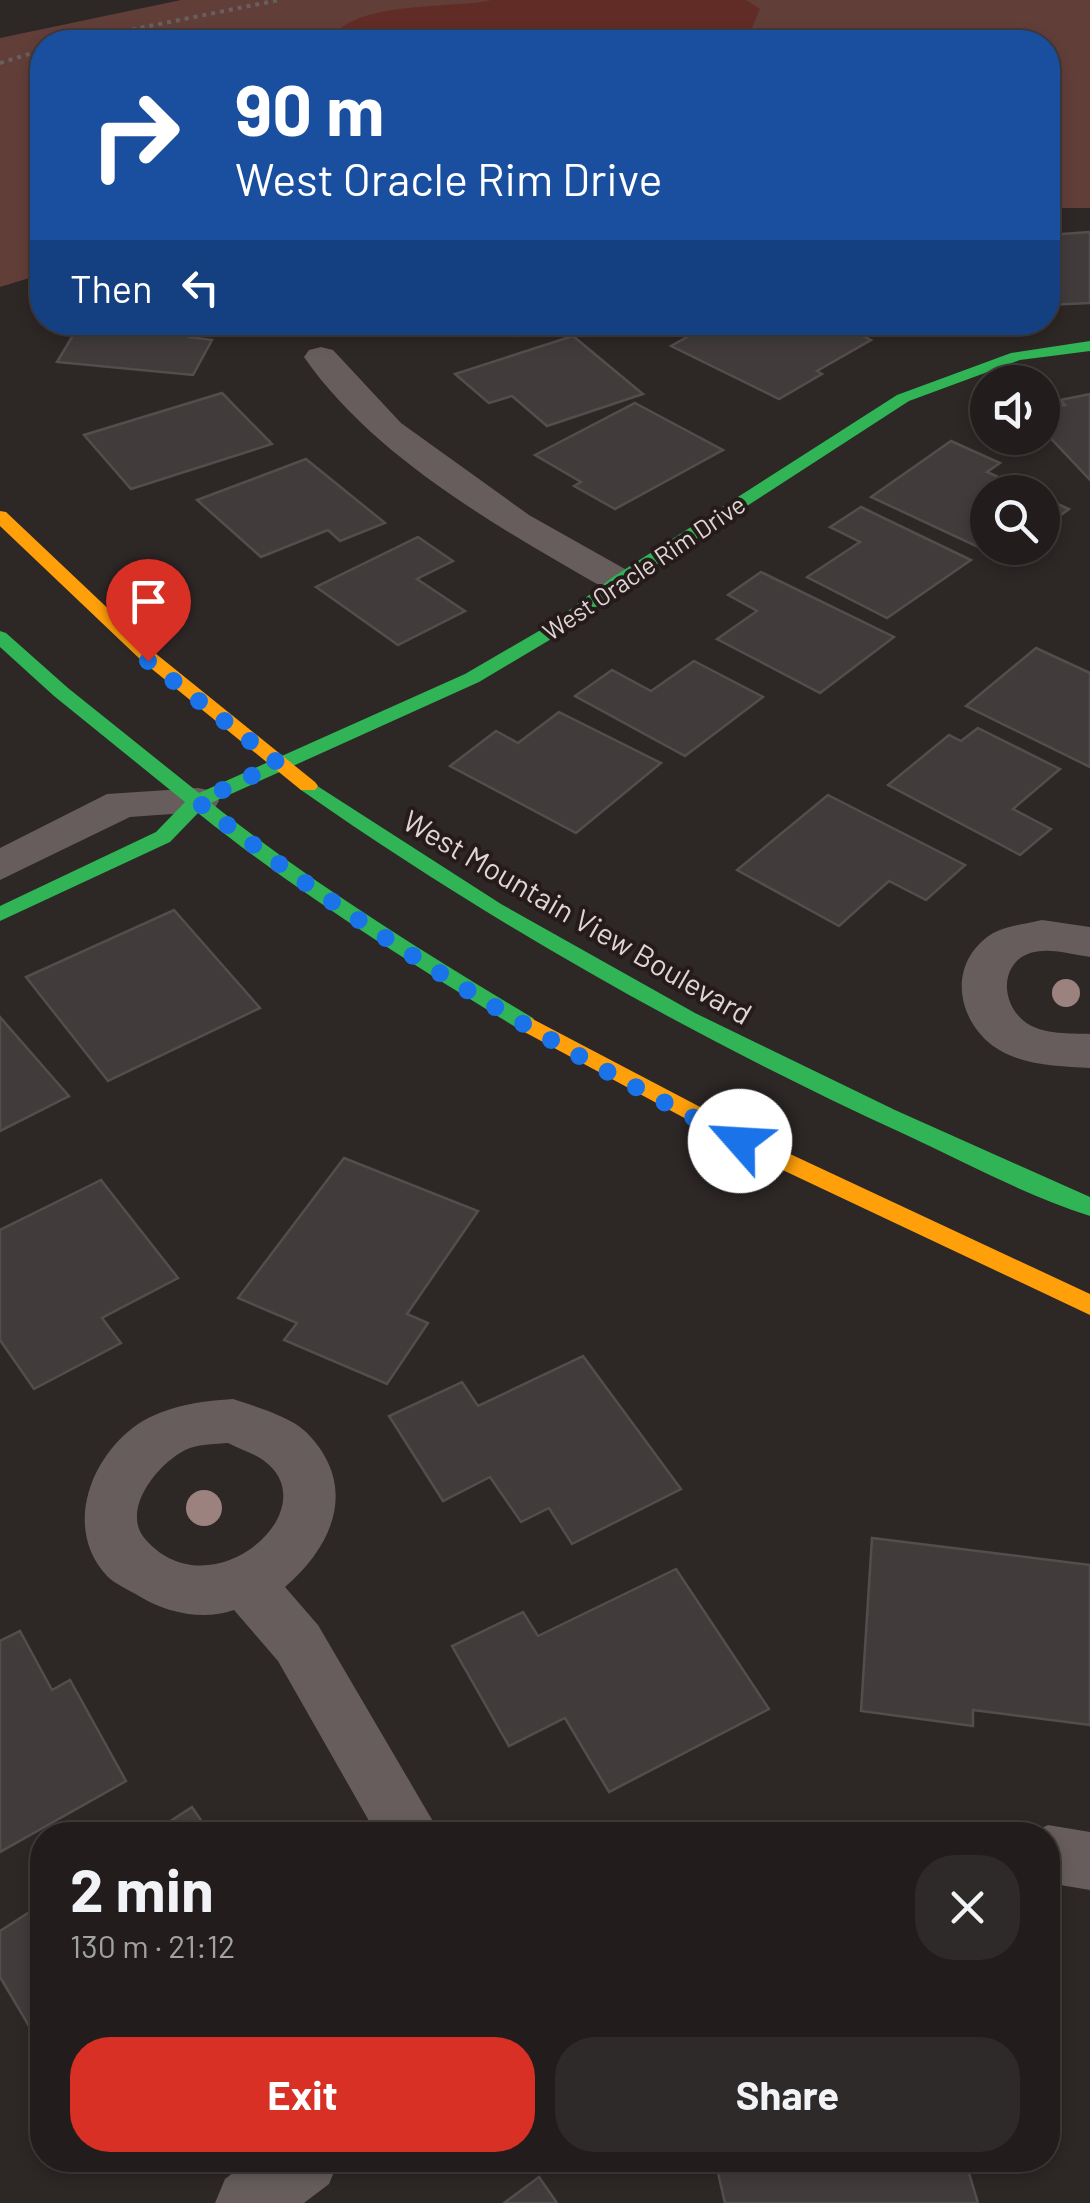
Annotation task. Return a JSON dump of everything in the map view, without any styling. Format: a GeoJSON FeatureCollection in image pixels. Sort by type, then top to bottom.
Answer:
{"type":"FeatureCollection","features":[{"type":"Feature","properties":{"kind":"street","name":"West Oracle Rim Drive"},"geometry":{"type":"LineString","coordinates":[[0,914],[163,837],[198,802],[472,678],[556,628],[618,581],[903,398],[1017,356],[1090,346]]}},
{"type":"Feature","properties":{"kind":"street"},"geometry":{"type":"LineString","coordinates":[[320,356],[389,430],[516,524],[618,581]]}},
{"type":"Feature","properties":{"kind":"street","name":"West Mountain View Boulevard"},"geometry":{"type":"LineString","coordinates":[[0,516],[120,638],[278,763],[393,848],[468,896],[710,1032],[829,1092],[1090,1207]]}},
{"type":"Feature","properties":{"kind":"street"},"geometry":{"type":"LineString","coordinates":[[0,637],[40,674],[284,871],[574,1053],[669,1106],[880,1211],[1090,1305]]}},
{"type":"Feature","properties":{"kind":"street","name":"West Oracle Rim Drive"},"geometry":{"type":"LineString","coordinates":[[0,866],[122,804],[198,802]]}},
{"type":"Feature","properties":{"kind":"street"},"geometry":{"type":"LineString","coordinates":[[1089,940],[1062,936],[1012,942],[994,954],[983,970],[979,988],[984,1006],[998,1024],[1018,1038],[1044,1048],[1090,1050]]}},
{"type":"Feature","properties":{"kind":"street"},"geometry":{"type":"LineString","coordinates":[[246,1584],[298,1643],[402,1822]]}},
{"type":"Feature","properties":{"kind":"street"},"geometry":{"type":"LineString","coordinates":[[1060,1856],[1090,1861]]}},
{"type":"Feature","properties":{"kind":"street"},"geometry":{"type":"LineString","coordinates":[[249,2203],[289,2172]]}},
{"type":"Feature","properties":{"kind":"path"},"geometry":{"type":"LineString","coordinates":[[129,30],[278,0]]}},
{"type":"Feature","properties":{"kind":"path"},"geometry":{"type":"LineString","coordinates":[[0,63],[30,54]]}},
{"type":"Feature","properties":{"kind":"shaded area"},"geometry":{"type":"Polygon","coordinates":[[[181,0],[1090,0],[1090,208],[1060,208],[1060,30],[38,30],[181,0]]]}},
{"type":"Feature","properties":{"kind":"shaded area"},"geometry":{"type":"Polygon","coordinates":[[[746,0],[760,9],[751,30],[340,30],[364,16],[385,11],[474,3],[746,0]]]}},
{"type":"Feature","properties":{"kind":"shaded area"},"geometry":{"type":"Polygon","coordinates":[[[30,32],[30,278],[0,287],[0,38],[30,32]]]}},
{"type":"Feature","properties":{"kind":"building"},"geometry":{"type":"Polygon","coordinates":[[[1090,232],[1090,303],[1060,304],[1060,234],[1090,232]]]}},
{"type":"Feature","properties":{"kind":"building"},"geometry":{"type":"Polygon","coordinates":[[[73,335],[190,335],[212,340],[193,375],[57,362],[73,335]]]}},
{"type":"Feature","properties":{"kind":"building"},"geometry":{"type":"Polygon","coordinates":[[[691,335],[861,335],[871,340],[817,371],[822,374],[779,399],[671,346],[691,335]]]}},
{"type":"Feature","properties":{"kind":"building"},"geometry":{"type":"Polygon","coordinates":[[[573,336],[643,394],[547,426],[512,396],[489,403],[455,374],[573,336]]]}},
{"type":"Feature","properties":{"kind":"building"},"geometry":{"type":"Polygon","coordinates":[[[222,393],[272,444],[131,489],[84,435],[222,393]]]}},
{"type":"Feature","properties":{"kind":"building"},"geometry":{"type":"Polygon","coordinates":[[[1090,394],[1090,480],[1060,448],[1060,406],[1065,405],[1060,400],[1090,394]]]}},
{"type":"Feature","properties":{"kind":"building"},"geometry":{"type":"Polygon","coordinates":[[[635,403],[723,450],[615,509],[574,486],[581,482],[535,455],[635,403]]]}},
{"type":"Feature","properties":{"kind":"building"},"geometry":{"type":"Polygon","coordinates":[[[951,441],[970,450],[970,455],[982,455],[1000,463],[987,472],[994,475],[970,475],[970,543],[871,497],[951,441]]]}},
{"type":"Feature","properties":{"kind":"building"},"geometry":{"type":"Polygon","coordinates":[[[306,459],[385,523],[340,541],[328,530],[261,557],[197,500],[306,459]]]}},
{"type":"Feature","properties":{"kind":"building"},"geometry":{"type":"Polygon","coordinates":[[[861,507],[970,561],[887,618],[807,577],[860,542],[830,527],[861,507]]]}},
{"type":"Feature","properties":{"kind":"building"},"geometry":{"type":"Polygon","coordinates":[[[418,537],[453,561],[417,579],[465,611],[398,645],[316,587],[418,537]]]}},
{"type":"Feature","properties":{"kind":"building"},"geometry":{"type":"Polygon","coordinates":[[[761,572],[894,637],[820,693],[717,639],[757,611],[728,595],[761,572]]]}},
{"type":"Feature","properties":{"kind":"building"},"geometry":{"type":"Polygon","coordinates":[[[1036,648],[1090,673],[1090,767],[966,706],[1036,648]]]}},
{"type":"Feature","properties":{"kind":"building"},"geometry":{"type":"Polygon","coordinates":[[[694,661],[763,697],[685,756],[575,696],[612,670],[651,691],[694,661]]]}},
{"type":"Feature","properties":{"kind":"building"},"geometry":{"type":"Polygon","coordinates":[[[559,712],[661,763],[576,833],[450,766],[496,731],[518,743],[559,712]]]}},
{"type":"Feature","properties":{"kind":"building"},"geometry":{"type":"Polygon","coordinates":[[[978,728],[1060,769],[1013,809],[1051,829],[1020,855],[888,785],[949,735],[961,741],[978,728]]]}},
{"type":"Feature","properties":{"kind":"building"},"geometry":{"type":"Polygon","coordinates":[[[828,795],[965,865],[926,900],[889,881],[839,926],[737,870],[828,795]]]}},
{"type":"Feature","properties":{"kind":"building"},"geometry":{"type":"Polygon","coordinates":[[[174,910],[260,1008],[108,1081],[26,977],[174,910]]]}},
{"type":"Feature","properties":{"kind":"building"},"geometry":{"type":"Polygon","coordinates":[[[0,1017],[69,1096],[0,1131],[0,1017]]]}},
{"type":"Feature","properties":{"kind":"building"},"geometry":{"type":"Polygon","coordinates":[[[344,1158],[478,1211],[407,1314],[428,1323],[387,1384],[284,1340],[297,1323],[238,1298],[344,1158]]]}},
{"type":"Feature","properties":{"kind":"building"},"geometry":{"type":"Polygon","coordinates":[[[101,1180],[178,1278],[102,1318],[121,1343],[34,1389],[0,1340],[0,1230],[101,1180]]]}},
{"type":"Feature","properties":{"kind":"building"},"geometry":{"type":"Polygon","coordinates":[[[583,1356],[681,1489],[572,1544],[549,1508],[521,1522],[490,1477],[443,1501],[389,1416],[462,1382],[478,1406],[583,1356]]]}},
{"type":"Feature","properties":{"kind":"building"},"geometry":{"type":"Polygon","coordinates":[[[872,1538],[1090,1565],[1090,1725],[973,1710],[973,1726],[861,1711],[872,1538]]]}},
{"type":"Feature","properties":{"kind":"building"},"geometry":{"type":"Polygon","coordinates":[[[676,1569],[769,1709],[609,1792],[565,1718],[509,1746],[452,1646],[523,1612],[538,1636],[676,1569]]]}},
{"type":"Feature","properties":{"kind":"building"},"geometry":{"type":"Polygon","coordinates":[[[20,1631],[52,1690],[70,1680],[126,1781],[53,1822],[30,1822],[30,1835],[0,1852],[0,1641],[20,1631]]]}},
{"type":"Feature","properties":{"kind":"building"},"geometry":{"type":"Polygon","coordinates":[[[192,1807],[202,1822],[169,1822],[192,1807]]]}},
{"type":"Feature","properties":{"kind":"building"},"geometry":{"type":"Polygon","coordinates":[[[30,1912],[30,2028],[0,1977],[0,1931],[30,1912]]]}},
{"type":"Feature","properties":{"kind":"building"},"geometry":{"type":"Polygon","coordinates":[[[718,2172],[969,2172],[978,2203],[725,2203],[718,2172]]]}},
{"type":"Feature","properties":{"kind":"building"},"geometry":{"type":"Polygon","coordinates":[[[539,2177],[557,2203],[504,2203],[539,2177]]]}},
{"type":"Feature","properties":{"kind":"traffic: fast"},"geometry":{"type":"LineString","coordinates":[[0,914],[163,837],[198,801],[472,678],[557,628],[619,581],[903,398],[1017,356],[1090,346]]}},
{"type":"Feature","properties":{"kind":"traffic: fast"},"geometry":{"type":"LineString","coordinates":[[0,637],[61,692],[271,861],[381,936],[525,1023]]}},
{"type":"Feature","properties":{"kind":"traffic: fast"},"geometry":{"type":"LineString","coordinates":[[308,786],[494,909],[687,1018],[887,1116],[1090,1207]]}},
{"type":"Feature","properties":{"kind":"traffic: slow"},"geometry":{"type":"LineString","coordinates":[[0,516],[149,657],[308,786]]}},
{"type":"Feature","properties":{"kind":"traffic: slow"},"geometry":{"type":"LineString","coordinates":[[525,1023],[780,1159],[1090,1305]]}},
{"type":"Feature","properties":{"kind":"route"},"geometry":{"type":"LineString","coordinates":[[148,661],[278,763],[198,802],[284,871],[418,957],[574,1053],[740,1141]]}}]}
